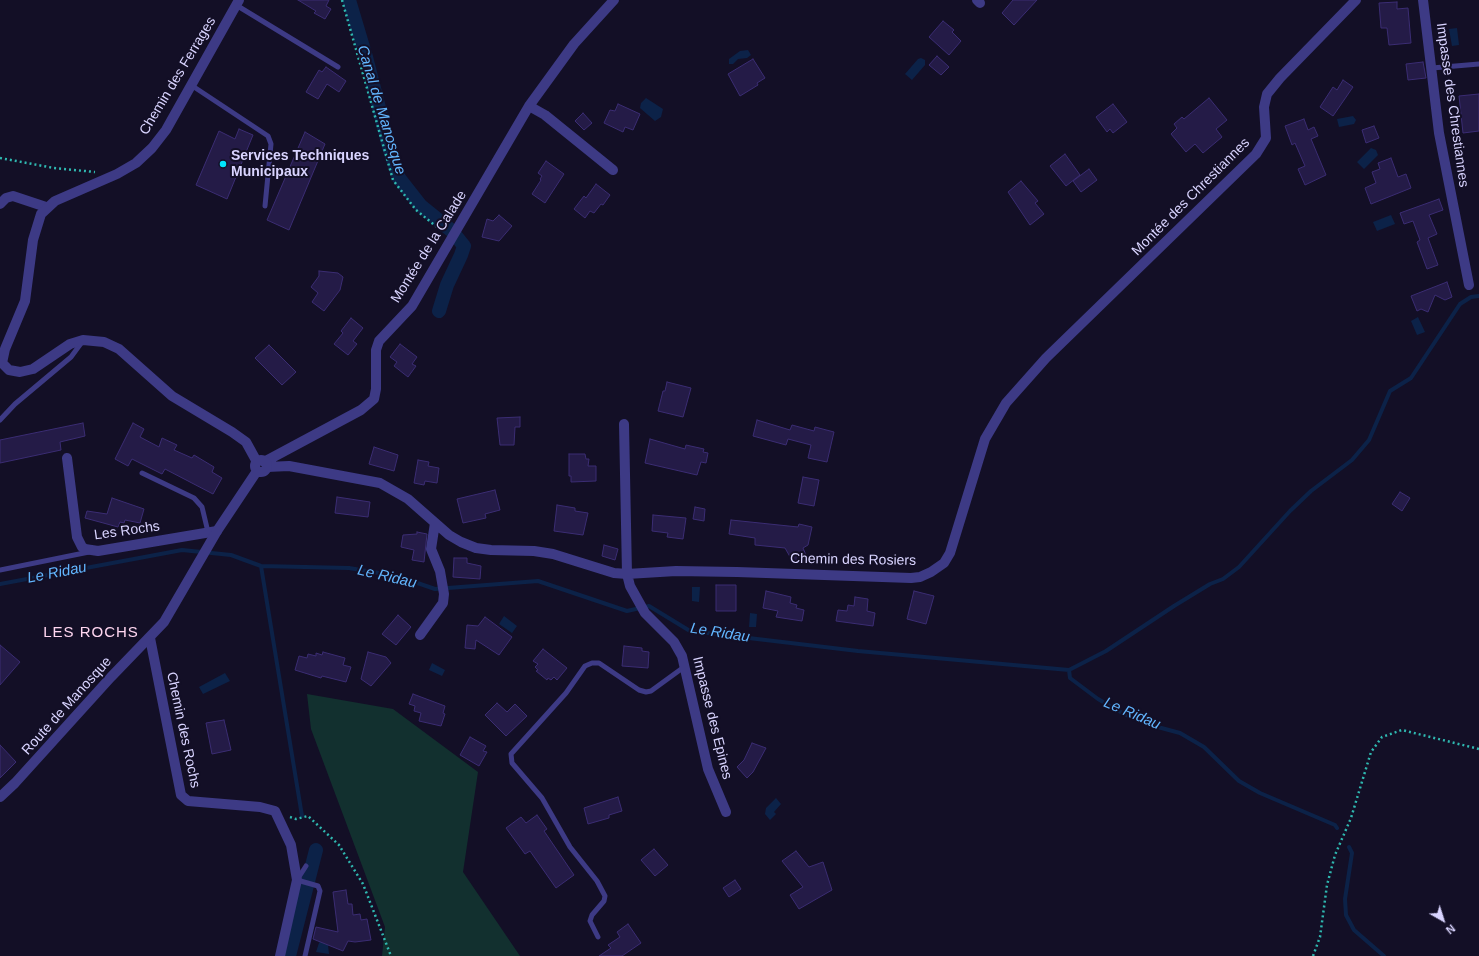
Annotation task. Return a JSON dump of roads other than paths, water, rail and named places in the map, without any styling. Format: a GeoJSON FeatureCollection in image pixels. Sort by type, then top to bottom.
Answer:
{"type":"FeatureCollection","features":[{"type":"Feature","properties":{"kind":"street","name":"Montée de la Calade"},"geometry":{"type":"LineString","coordinates":[[261,465],[370,404],[376,394],[376,350],[378,344],[412,306],[529,106],[574,44],[614,0]]}},
{"type":"Feature","properties":{"kind":"street","name":"Montée des Chrestiannes"},"geometry":{"type":"LineString","coordinates":[[1094,312],[1256,154],[1266,138],[1264,107],[1267,94],[1280,78],[1356,0]]}},
{"type":"Feature","properties":{"kind":"street","name":"Impasse des Chrestiannes"},"geometry":{"type":"LineString","coordinates":[[1422,0],[1432,68],[1439,133],[1469,285]]}},
{"type":"Feature","properties":{"kind":"street","name":"Chemin des Ferrages"},"geometry":{"type":"LineString","coordinates":[[46,207],[80,189],[117,174],[136,163],[152,148],[166,130],[238,3]]}},
{"type":"Feature","properties":{"kind":"street"},"geometry":{"type":"LineString","coordinates":[[529,106],[545,115],[613,170]]}},
{"type":"Feature","properties":{"kind":"street"},"geometry":{"type":"LineString","coordinates":[[0,204],[6,198],[13,196],[46,207],[37,224],[33,240],[25,301],[5,349],[1,364],[13,372],[20,372],[33,369],[70,344],[83,340],[104,342],[119,348],[172,396],[246,442],[261,465]]}},
{"type":"Feature","properties":{"kind":"street","name":"Chemin des Rosiers"},"geometry":{"type":"LineString","coordinates":[[261,465],[289,466],[380,483],[408,499],[435,523],[461,542],[476,548],[553,554],[601,569],[627,574],[676,571],[911,578],[920,577],[932,572],[944,563],[950,553],[984,439],[995,419],[1018,388],[1046,358],[1094,312]]}},
{"type":"Feature","properties":{"kind":"street"},"geometry":{"type":"LineString","coordinates":[[624,424],[627,574]]}},
{"type":"Feature","properties":{"kind":"street","name":"Les Rochs"},"geometry":{"type":"LineString","coordinates":[[67,458],[77,537],[82,547],[92,551],[212,531]]}},
{"type":"Feature","properties":{"kind":"street","name":"Route de Manosque"},"geometry":{"type":"LineString","coordinates":[[0,797],[15,784],[110,677],[150,638],[164,622],[203,558],[210,544],[212,531],[261,465]]}},
{"type":"Feature","properties":{"kind":"street"},"geometry":{"type":"LineString","coordinates":[[420,635],[443,602],[443,583],[431,549],[435,523]]}},
{"type":"Feature","properties":{"kind":"street","name":"Impasse des Epines"},"geometry":{"type":"LineString","coordinates":[[627,574],[636,599],[645,612],[674,642],[682,656],[708,769],[726,812]]}},
{"type":"Feature","properties":{"kind":"street","name":"Chemin des Rochs"},"geometry":{"type":"LineString","coordinates":[[150,638],[181,795],[188,801],[260,807],[275,811],[292,845],[297,880],[280,956]]}},
{"type":"Feature","properties":{"kind":"lane"},"geometry":{"type":"LineString","coordinates":[[238,3],[338,67]]}},
{"type":"Feature","properties":{"kind":"lane"},"geometry":{"type":"LineString","coordinates":[[1432,68],[1479,64]]}},
{"type":"Feature","properties":{"kind":"lane"},"geometry":{"type":"LineString","coordinates":[[191,86],[268,136],[271,144],[265,206]]}},
{"type":"Feature","properties":{"kind":"lane"},"geometry":{"type":"LineString","coordinates":[[0,420],[15,404],[71,357],[83,340]]}},
{"type":"Feature","properties":{"kind":"lane"},"geometry":{"type":"LineString","coordinates":[[142,473],[194,498],[202,507],[212,531]]}},
{"type":"Feature","properties":{"kind":"lane"},"geometry":{"type":"LineString","coordinates":[[0,570],[92,551]]}},
{"type":"Feature","properties":{"kind":"lane"},"geometry":{"type":"LineString","coordinates":[[598,936],[590,921],[592,915],[604,902],[605,896],[597,881],[570,847],[542,798],[512,763],[511,754],[566,693],[585,666],[592,663],[599,663],[639,690],[646,692],[651,691],[685,666]]}},
{"type":"Feature","properties":{"kind":"lane"},"geometry":{"type":"LineString","coordinates":[[305,956],[319,899],[318,886],[297,880],[306,866]]}},
{"type":"Feature","properties":{"kind":"water"},"geometry":{"type":"Polygon","coordinates":[[[1457,28],[1459,45],[1452,46],[1449,29],[1457,28]]]}},
{"type":"Feature","properties":{"kind":"water"},"geometry":{"type":"Polygon","coordinates":[[[748,50],[751,55],[747,58],[738,59],[733,64],[729,64],[729,59],[740,51],[748,50]]]}},
{"type":"Feature","properties":{"kind":"water"},"geometry":{"type":"Polygon","coordinates":[[[921,58],[925,60],[925,65],[912,80],[905,74],[918,59],[921,58]]]}},
{"type":"Feature","properties":{"kind":"water"},"geometry":{"type":"Polygon","coordinates":[[[646,98],[663,109],[661,117],[655,121],[640,108],[641,103],[646,98]]]}},
{"type":"Feature","properties":{"kind":"water"},"geometry":{"type":"Polygon","coordinates":[[[1353,116],[1356,120],[1354,124],[1339,127],[1337,119],[1353,116]]]}},
{"type":"Feature","properties":{"kind":"water"},"geometry":{"type":"Polygon","coordinates":[[[1371,148],[1376,150],[1378,155],[1364,169],[1357,162],[1371,148]]]}},
{"type":"Feature","properties":{"kind":"water"},"geometry":{"type":"Polygon","coordinates":[[[1391,215],[1395,224],[1377,231],[1373,222],[1391,215]]]}},
{"type":"Feature","properties":{"kind":"water"},"geometry":{"type":"Polygon","coordinates":[[[1418,317],[1425,332],[1417,335],[1411,321],[1418,317]]]}},
{"type":"Feature","properties":{"kind":"water"},"geometry":{"type":"Polygon","coordinates":[[[692,587],[700,587],[699,602],[692,601],[692,587]]]}},
{"type":"Feature","properties":{"kind":"water"},"geometry":{"type":"Polygon","coordinates":[[[750,613],[757,614],[756,627],[749,627],[750,613]]]}},
{"type":"Feature","properties":{"kind":"water"},"geometry":{"type":"Polygon","coordinates":[[[504,616],[517,626],[512,633],[499,624],[504,616]]]}},
{"type":"Feature","properties":{"kind":"water"},"geometry":{"type":"Polygon","coordinates":[[[432,663],[445,670],[442,676],[429,670],[432,663]]]}},
{"type":"Feature","properties":{"kind":"water"},"geometry":{"type":"Polygon","coordinates":[[[225,673],[230,681],[203,694],[199,687],[225,673]]]}},
{"type":"Feature","properties":{"kind":"water"},"geometry":{"type":"Polygon","coordinates":[[[776,798],[781,804],[774,812],[776,814],[770,820],[765,814],[766,808],[776,798]]]}},
{"type":"Feature","properties":{"kind":"water"},"geometry":{"type":"Polygon","coordinates":[[[324,936],[328,945],[329,954],[316,952],[319,943],[324,936]]]}},
{"type":"Feature","properties":{"kind":"waterway","name":"Canal de Manosque"},"geometry":{"type":"LineString","coordinates":[[349,0],[366,57],[389,147],[399,178],[421,206],[452,231],[464,246],[447,285],[439,311]]}},
{"type":"Feature","properties":{"kind":"waterway","name":"Le Ridau"},"geometry":{"type":"LineString","coordinates":[[0,584],[182,550],[231,555],[261,566],[349,568],[397,576],[435,589],[538,581],[627,611],[649,606],[690,631],[858,651],[1069,670],[1106,651],[1174,606],[1210,584],[1223,579],[1239,567],[1290,511],[1311,491],[1352,460],[1369,440],[1390,391],[1411,378],[1460,304],[1471,297],[1479,296]]}},
{"type":"Feature","properties":{"kind":"waterway"},"geometry":{"type":"LineString","coordinates":[[261,566],[302,816]]}},
{"type":"Feature","properties":{"kind":"waterway","name":"Le Ridau"},"geometry":{"type":"LineString","coordinates":[[1069,670],[1070,678],[1098,699],[1126,715],[1154,726],[1180,733],[1204,747],[1239,781],[1260,793],[1335,825],[1337,828]]}},
{"type":"Feature","properties":{"kind":"waterway","name":"Le Ridau"},"geometry":{"type":"LineString","coordinates":[[1349,847],[1352,853],[1345,899],[1346,915],[1354,930],[1384,956]]}},
{"type":"Feature","properties":{"kind":"waterway","name":"Canal de Manosque"},"geometry":{"type":"LineString","coordinates":[[289,956],[316,850]]}},
{"type":"Feature","properties":{"kind":"place","name":"Services Techniques Municipaux"},"geometry":{"type":"Point","coordinates":[223,164]}},
{"type":"Feature","properties":{"kind":"district","name":"LES ROCHS"},"geometry":{"type":"Point","coordinates":[91,633]}}]}
